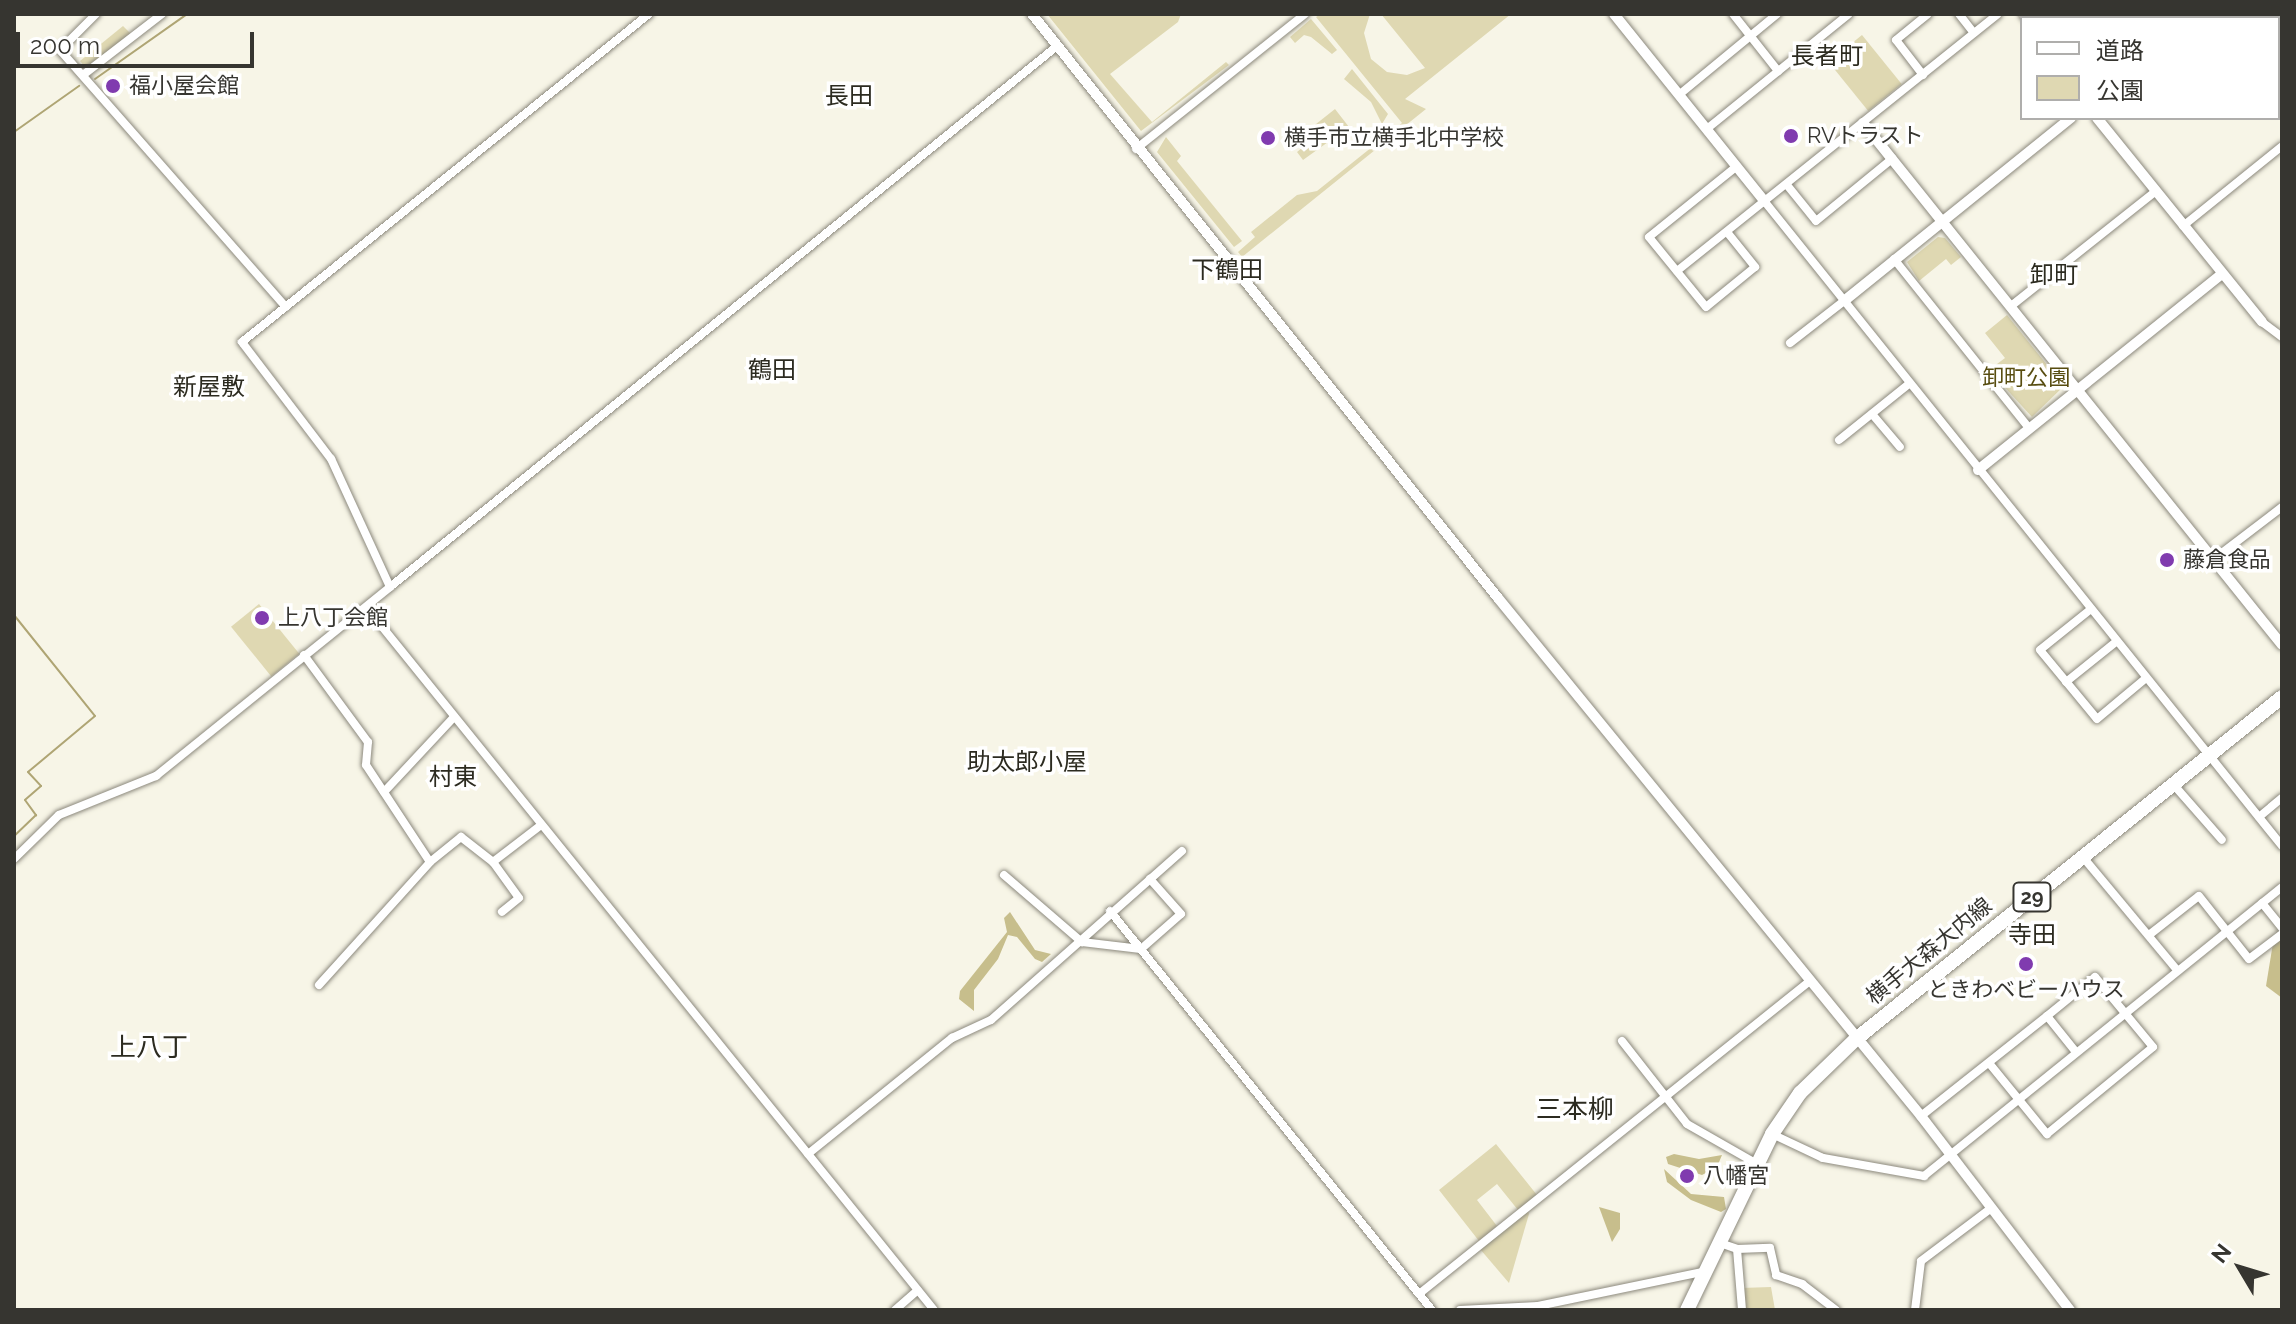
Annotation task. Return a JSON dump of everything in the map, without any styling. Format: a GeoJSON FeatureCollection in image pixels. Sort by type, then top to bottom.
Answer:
{"type":"FeatureCollection","features":[{"type":"Feature","properties":{"kind":"main road","name":"横手大森大内線"},"geometry":{"type":"LineString","coordinates":[[1687,1310],[1772,1134],[1800,1093],[1856,1039],[2282,697]]}},
{"type":"Feature","properties":{"kind":"street"},"geometry":{"type":"LineString","coordinates":[[96,14],[60,50],[286,307]]}},
{"type":"Feature","properties":{"kind":"street"},"geometry":{"type":"LineString","coordinates":[[83,75],[162,14]]}},
{"type":"Feature","properties":{"kind":"street"},"geometry":{"type":"LineString","coordinates":[[390,587],[331,459],[242,342],[649,14]]}},
{"type":"Feature","properties":{"kind":"street"},"geometry":{"type":"LineString","coordinates":[[1032,14],[1136,149],[1808,982],[1921,1116],[2070,1310]]}},
{"type":"Feature","properties":{"kind":"street"},"geometry":{"type":"LineString","coordinates":[[1136,149],[1305,14]]}},
{"type":"Feature","properties":{"kind":"street"},"geometry":{"type":"LineString","coordinates":[[1733,14],[1778,71]]}},
{"type":"Feature","properties":{"kind":"street"},"geometry":{"type":"LineString","coordinates":[[1680,94],[1777,14]]}},
{"type":"Feature","properties":{"kind":"street"},"geometry":{"type":"LineString","coordinates":[[1708,128],[1849,14]]}},
{"type":"Feature","properties":{"kind":"street"},"geometry":{"type":"LineString","coordinates":[[1923,75],[1896,40],[1928,14]]}},
{"type":"Feature","properties":{"kind":"street"},"geometry":{"type":"LineString","coordinates":[[1959,14],[1974,33]]}},
{"type":"Feature","properties":{"kind":"street"},"geometry":{"type":"LineString","coordinates":[[1677,271],[1998,14]]}},
{"type":"Feature","properties":{"kind":"street"},"geometry":{"type":"LineString","coordinates":[[1617,15],[1909,384],[2282,846]]}},
{"type":"Feature","properties":{"kind":"street"},"geometry":{"type":"LineString","coordinates":[[14,859],[59,815],[156,776],[1056,47]]}},
{"type":"Feature","properties":{"kind":"street"},"geometry":{"type":"LineString","coordinates":[[1790,343],[2069,120]]}},
{"type":"Feature","properties":{"kind":"street"},"geometry":{"type":"LineString","coordinates":[[2099,120],[2262,322],[2276,328],[2282,337]]}},
{"type":"Feature","properties":{"kind":"street"},"geometry":{"type":"LineString","coordinates":[[1863,123],[2282,645]]}},
{"type":"Feature","properties":{"kind":"street"},"geometry":{"type":"LineString","coordinates":[[2183,226],[2282,146]]}},
{"type":"Feature","properties":{"kind":"street"},"geometry":{"type":"LineString","coordinates":[[1787,185],[1816,221],[1893,158]]}},
{"type":"Feature","properties":{"kind":"street"},"geometry":{"type":"LineString","coordinates":[[1727,232],[1755,267],[1706,307],[1649,237],[1737,166]]}},
{"type":"Feature","properties":{"kind":"street"},"geometry":{"type":"LineString","coordinates":[[2011,306],[2155,192]]}},
{"type":"Feature","properties":{"kind":"street"},"geometry":{"type":"LineString","coordinates":[[1894,259],[2029,428]]}},
{"type":"Feature","properties":{"kind":"street"},"geometry":{"type":"LineString","coordinates":[[1978,470],[2222,274]]}},
{"type":"Feature","properties":{"kind":"street"},"geometry":{"type":"LineString","coordinates":[[1839,440],[1909,384]]}},
{"type":"Feature","properties":{"kind":"street"},"geometry":{"type":"LineString","coordinates":[[1872,414],[1900,447]]}},
{"type":"Feature","properties":{"kind":"street"},"geometry":{"type":"LineString","coordinates":[[2214,559],[2282,507]]}},
{"type":"Feature","properties":{"kind":"street"},"geometry":{"type":"LineString","coordinates":[[367,608],[934,1310]]}},
{"type":"Feature","properties":{"kind":"street"},"geometry":{"type":"LineString","coordinates":[[2091,609],[2040,650],[2097,719],[2146,678]]}},
{"type":"Feature","properties":{"kind":"street"},"geometry":{"type":"LineString","coordinates":[[2066,682],[2116,642]]}},
{"type":"Feature","properties":{"kind":"street"},"geometry":{"type":"LineString","coordinates":[[304,655],[368,742],[366,765],[430,862]]}},
{"type":"Feature","properties":{"kind":"street"},"geometry":{"type":"LineString","coordinates":[[384,792],[454,717]]}},
{"type":"Feature","properties":{"kind":"street"},"geometry":{"type":"LineString","coordinates":[[2173,783],[2222,840]]}},
{"type":"Feature","properties":{"kind":"street"},"geometry":{"type":"LineString","coordinates":[[2259,817],[2282,798]]}},
{"type":"Feature","properties":{"kind":"street"},"geometry":{"type":"LineString","coordinates":[[493,862],[541,825]]}},
{"type":"Feature","properties":{"kind":"street"},"geometry":{"type":"LineString","coordinates":[[319,985],[430,862],[461,837],[493,862],[519,898],[502,912]]}},
{"type":"Feature","properties":{"kind":"street"},"geometry":{"type":"LineString","coordinates":[[808,1154],[952,1038],[991,1020],[1110,911],[1182,851]]}},
{"type":"Feature","properties":{"kind":"street"},"geometry":{"type":"LineString","coordinates":[[2082,856],[2176,969]]}},
{"type":"Feature","properties":{"kind":"street"},"geometry":{"type":"LineString","coordinates":[[1004,875],[1079,939],[1141,949]]}},
{"type":"Feature","properties":{"kind":"street"},"geometry":{"type":"LineString","coordinates":[[1141,949],[1181,914],[1150,879]]}},
{"type":"Feature","properties":{"kind":"street"},"geometry":{"type":"LineString","coordinates":[[1772,1134],[1810,1153],[1878,1172],[1924,1176],[2017,1097],[2282,887]]}},
{"type":"Feature","properties":{"kind":"street"},"geometry":{"type":"LineString","coordinates":[[2149,935],[2199,896],[2249,959],[2282,931],[2262,903]]}},
{"type":"Feature","properties":{"kind":"street"},"geometry":{"type":"LineString","coordinates":[[1110,911],[1432,1310]]}},
{"type":"Feature","properties":{"kind":"street"},"geometry":{"type":"LineString","coordinates":[[1921,1116],[2095,977],[2153,1047],[2047,1134],[1989,1063]]}},
{"type":"Feature","properties":{"kind":"street"},"geometry":{"type":"LineString","coordinates":[[1419,1294],[1808,982]]}},
{"type":"Feature","properties":{"kind":"street"},"geometry":{"type":"LineString","coordinates":[[2047,1016],[2075,1051]]}},
{"type":"Feature","properties":{"kind":"street"},"geometry":{"type":"LineString","coordinates":[[1622,1041],[1700,1136],[1757,1164]]}},
{"type":"Feature","properties":{"kind":"street"},"geometry":{"type":"LineString","coordinates":[[1915,1310],[1921,1261],[1990,1209]]}},
{"type":"Feature","properties":{"kind":"street"},"geometry":{"type":"LineString","coordinates":[[1720,1243],[1737,1249],[1770,1248],[1776,1275],[1802,1284],[1836,1310]]}},
{"type":"Feature","properties":{"kind":"street"},"geometry":{"type":"LineString","coordinates":[[1737,1249],[1742,1310]]}},
{"type":"Feature","properties":{"kind":"street"},"geometry":{"type":"LineString","coordinates":[[1460,1310],[1514,1309],[1707,1271]]}},
{"type":"Feature","properties":{"kind":"street"},"geometry":{"type":"LineString","coordinates":[[895,1310],[918,1290]]}},
{"type":"Feature","properties":{"kind":"green space"},"geometry":{"type":"Polygon","coordinates":[[[1047,14],[1181,14],[1178,22],[1110,74],[1152,122],[1226,62],[1229,65],[1141,131],[1047,14]]]}},
{"type":"Feature","properties":{"kind":"green space"},"geometry":{"type":"Polygon","coordinates":[[[1321,14],[1370,14],[1364,33],[1371,59],[1387,72],[1407,75],[1425,68],[1381,14],[1511,14],[1405,99],[1426,109],[1242,257],[1238,252],[1255,237],[1251,232],[1297,195],[1317,191],[1402,123],[1316,17],[1321,14]]]}},
{"type":"Feature","properties":{"kind":"green space"},"geometry":{"type":"Polygon","coordinates":[[[1311,19],[1337,50],[1332,54],[1311,37],[1304,35],[1295,43],[1290,37],[1311,19]]]}},
{"type":"Feature","properties":{"kind":"green space"},"geometry":{"type":"Polygon","coordinates":[[[123,26],[132,35],[85,67],[80,61],[123,26]]]}},
{"type":"Feature","properties":{"kind":"green space"},"geometry":{"type":"Polygon","coordinates":[[[1862,35],[1902,84],[1868,111],[1829,62],[1862,35]]]}},
{"type":"Feature","properties":{"kind":"green space"},"geometry":{"type":"Polygon","coordinates":[[[1352,69],[1388,114],[1382,124],[1371,102],[1344,79],[1352,69]]]}},
{"type":"Feature","properties":{"kind":"green space"},"geometry":{"type":"Polygon","coordinates":[[[1335,109],[1349,127],[1303,160],[1297,152],[1309,142],[1311,128],[1335,109]]]}},
{"type":"Feature","properties":{"kind":"green space"},"geometry":{"type":"Polygon","coordinates":[[[1166,137],[1181,156],[1177,161],[1242,241],[1234,247],[1157,152],[1166,137]]]}},
{"type":"Feature","properties":{"kind":"green space"},"geometry":{"type":"Polygon","coordinates":[[[1938,237],[1945,238],[1961,257],[1951,265],[1946,259],[1919,281],[1907,262],[1938,237]]]}},
{"type":"Feature","properties":{"kind":"green space","name":"卸町公園"},"geometry":{"type":"Polygon","coordinates":[[[2007,315],[2064,386],[2032,417],[1989,370],[2005,358],[1985,333],[2007,315]]]}},
{"type":"Feature","properties":{"kind":"green space"},"geometry":{"type":"Polygon","coordinates":[[[259,604],[299,654],[271,676],[231,627],[259,604]]]}},
{"type":"Feature","properties":{"kind":"green space"},"geometry":{"type":"Polygon","coordinates":[[[1496,1144],[1537,1195],[1518,1210],[1497,1184],[1477,1200],[1497,1226],[1479,1241],[1439,1190],[1496,1144]]]}},
{"type":"Feature","properties":{"kind":"green space"},"geometry":{"type":"Polygon","coordinates":[[[1528,1211],[1529,1214],[1509,1283],[1480,1249],[1528,1211]]]}},
{"type":"Feature","properties":{"kind":"green space"},"geometry":{"type":"Polygon","coordinates":[[[1771,1287],[1775,1310],[1745,1310],[1741,1288],[1771,1287]]]}},
{"type":"Feature","properties":{"kind":"shaded area"},"geometry":{"type":"Polygon","coordinates":[[[1010,912],[1035,950],[1051,954],[1042,962],[1035,959],[1017,937],[1008,935],[998,959],[974,990],[974,1011],[959,999],[960,991],[1007,932],[1004,918],[1010,912]]]}},
{"type":"Feature","properties":{"kind":"shaded area"},"geometry":{"type":"Polygon","coordinates":[[[2282,936],[2282,998],[2266,986],[2273,943],[2282,936]]]}},
{"type":"Feature","properties":{"kind":"shaded area"},"geometry":{"type":"Polygon","coordinates":[[[1674,1154],[1699,1159],[1722,1155],[1717,1167],[1702,1175],[1668,1164],[1666,1157],[1674,1154]]]}},
{"type":"Feature","properties":{"kind":"shaded area"},"geometry":{"type":"Polygon","coordinates":[[[1664,1169],[1691,1194],[1724,1197],[1726,1209],[1721,1212],[1691,1200],[1667,1182],[1664,1169]]]}},
{"type":"Feature","properties":{"kind":"shaded area"},"geometry":{"type":"Polygon","coordinates":[[[1599,1207],[1620,1213],[1620,1229],[1612,1242],[1599,1207]]]}},
{"type":"Feature","properties":{"kind":"waterway"},"geometry":{"type":"LineString","coordinates":[[95,79],[187,14]]}},
{"type":"Feature","properties":{"kind":"waterway"},"geometry":{"type":"LineString","coordinates":[[14,132],[79,86]]}},
{"type":"Feature","properties":{"kind":"waterway"},"geometry":{"type":"LineString","coordinates":[[14,615],[95,716],[28,772],[41,786],[25,800],[36,815],[14,836]]}},
{"type":"Feature","properties":{"kind":"place","name":"福小屋会館"},"geometry":{"type":"Point","coordinates":[113,86]}},
{"type":"Feature","properties":{"kind":"place","name":"RVトラスト"},"geometry":{"type":"Point","coordinates":[1791,136]}},
{"type":"Feature","properties":{"kind":"place","name":"横手市立横手北中学校"},"geometry":{"type":"Point","coordinates":[1268,138]}},
{"type":"Feature","properties":{"kind":"place","name":"藤倉食品"},"geometry":{"type":"Point","coordinates":[2167,560]}},
{"type":"Feature","properties":{"kind":"place","name":"上八丁会館"},"geometry":{"type":"Point","coordinates":[262,618]}},
{"type":"Feature","properties":{"kind":"place","name":"ときわベビーハウス"},"geometry":{"type":"Point","coordinates":[2026,964]}},
{"type":"Feature","properties":{"kind":"place","name":"八幡宮"},"geometry":{"type":"Point","coordinates":[1687,1176]}},
{"type":"Feature","properties":{"kind":"district","name":"長者町"},"geometry":{"type":"Point","coordinates":[1827,56]}},
{"type":"Feature","properties":{"kind":"district","name":"長田"},"geometry":{"type":"Point","coordinates":[849,96]}},
{"type":"Feature","properties":{"kind":"district","name":"下鶴田"},"geometry":{"type":"Point","coordinates":[1227,270]}},
{"type":"Feature","properties":{"kind":"district","name":"卸町"},"geometry":{"type":"Point","coordinates":[2054,275]}},
{"type":"Feature","properties":{"kind":"district","name":"鶴田"},"geometry":{"type":"Point","coordinates":[772,370]}},
{"type":"Feature","properties":{"kind":"district","name":"新屋敷"},"geometry":{"type":"Point","coordinates":[209,387]}},
{"type":"Feature","properties":{"kind":"district","name":"助太郎小屋"},"geometry":{"type":"Point","coordinates":[1027,762]}},
{"type":"Feature","properties":{"kind":"district","name":"村東"},"geometry":{"type":"Point","coordinates":[453,777]}},
{"type":"Feature","properties":{"kind":"district","name":"寺田"},"geometry":{"type":"Point","coordinates":[2032,935]}},
{"type":"Feature","properties":{"kind":"district","name":"上八丁"},"geometry":{"type":"Point","coordinates":[149,1048]}},
{"type":"Feature","properties":{"kind":"district","name":"三本柳"},"geometry":{"type":"Point","coordinates":[1575,1110]}}]}
